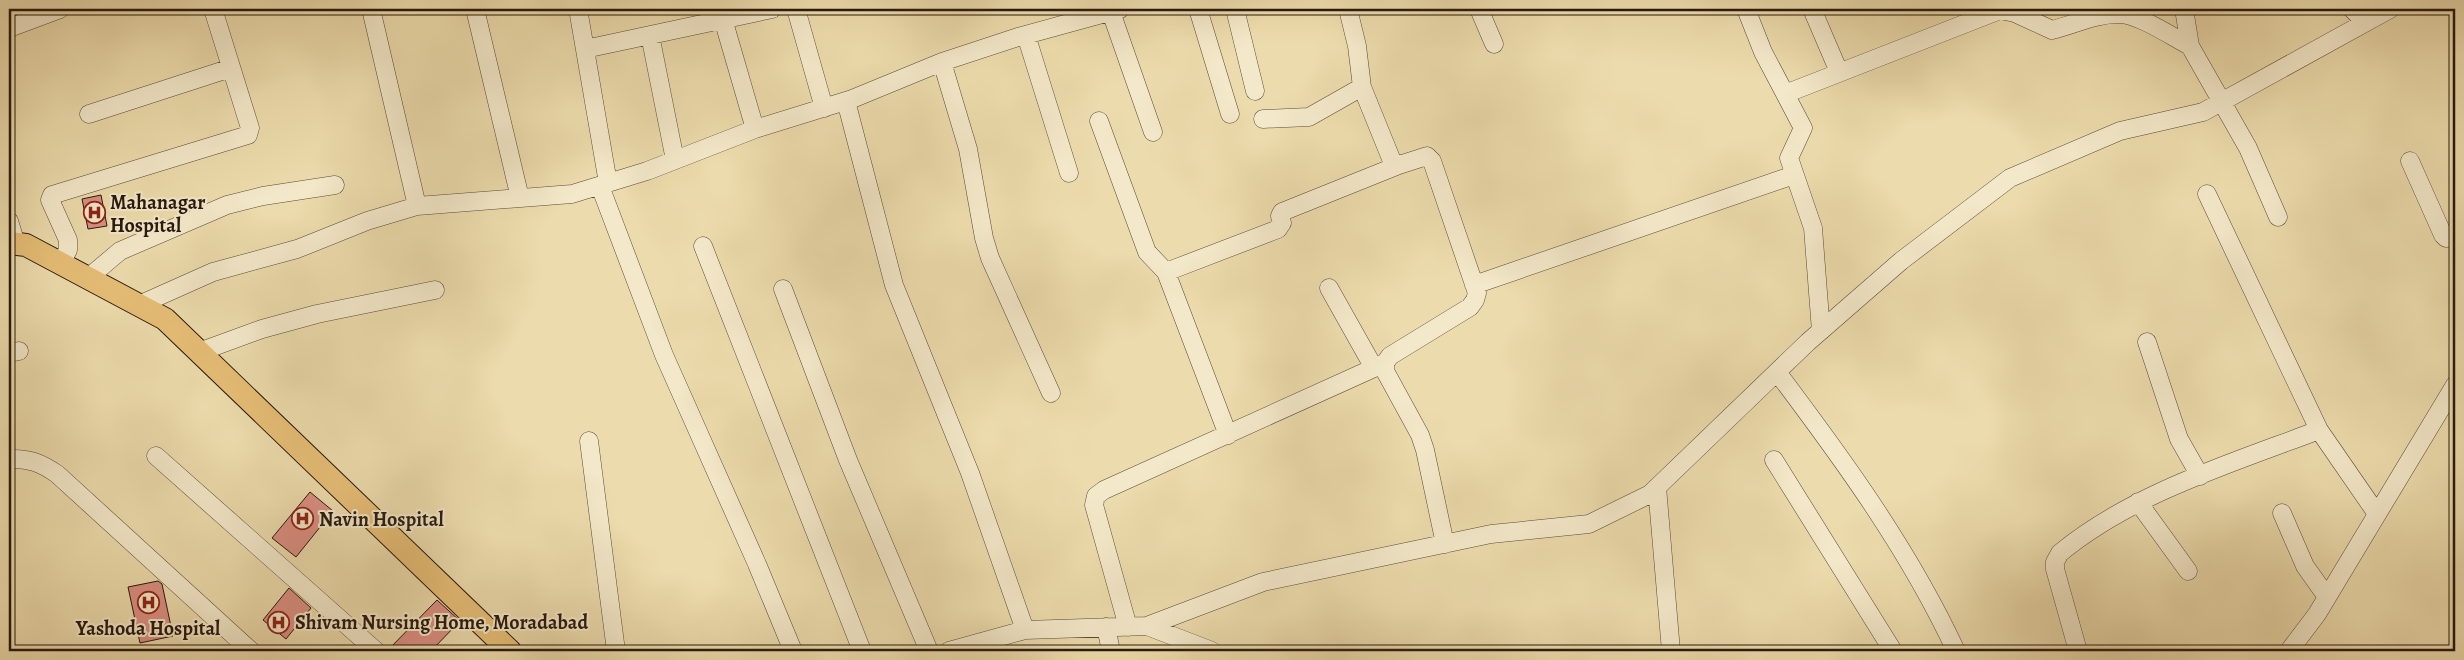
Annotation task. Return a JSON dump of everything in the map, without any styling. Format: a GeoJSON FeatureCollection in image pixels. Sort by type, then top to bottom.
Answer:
{"type":"FeatureCollection","features":[{"type":"Feature","properties":{"kind":"main road"},"geometry":{"type":"LineString","coordinates":[[12,243],[26,245],[165,319],[510,651]]}},
{"type":"Feature","properties":{"kind":"street"},"geometry":{"type":"LineString","coordinates":[[9,28],[60,9]]}},
{"type":"Feature","properties":{"kind":"street"},"geometry":{"type":"LineString","coordinates":[[61,263],[68,250],[68,240],[50,200],[52,195],[248,135],[250,128],[212,9]]}},
{"type":"Feature","properties":{"kind":"street"},"geometry":{"type":"LineString","coordinates":[[371,9],[417,206]]}},
{"type":"Feature","properties":{"kind":"street"},"geometry":{"type":"LineString","coordinates":[[475,9],[520,198]]}},
{"type":"Feature","properties":{"kind":"street"},"geometry":{"type":"LineString","coordinates":[[578,9],[604,184],[664,355],[757,564],[793,651]]}},
{"type":"Feature","properties":{"kind":"street"},"geometry":{"type":"LineString","coordinates":[[585,49],[772,9]]}},
{"type":"Feature","properties":{"kind":"street"},"geometry":{"type":"LineString","coordinates":[[796,9],[824,108]]}},
{"type":"Feature","properties":{"kind":"street"},"geometry":{"type":"LineString","coordinates":[[1198,9],[1230,114]]}},
{"type":"Feature","properties":{"kind":"street"},"geometry":{"type":"LineString","coordinates":[[1235,9],[1255,91]]}},
{"type":"Feature","properties":{"kind":"street"},"geometry":{"type":"LineString","coordinates":[[1348,9],[1357,46],[1362,86],[1392,161],[1399,165]]}},
{"type":"Feature","properties":{"kind":"street"},"geometry":{"type":"LineString","coordinates":[[1479,9],[1494,44]]}},
{"type":"Feature","properties":{"kind":"street"},"geometry":{"type":"LineString","coordinates":[[1746,9],[1763,52],[1803,128],[1789,158],[1813,228],[1821,331]]}},
{"type":"Feature","properties":{"kind":"street"},"geometry":{"type":"LineString","coordinates":[[1812,9],[1839,72]]}},
{"type":"Feature","properties":{"kind":"street"},"geometry":{"type":"LineString","coordinates":[[2184,9],[2190,46],[2248,148],[2278,217]]}},
{"type":"Feature","properties":{"kind":"street"},"geometry":{"type":"LineString","coordinates":[[2352,9],[2366,22]]}},
{"type":"Feature","properties":{"kind":"street"},"geometry":{"type":"LineString","coordinates":[[949,651],[1025,630],[1147,626],[1263,582],[1491,534],[1589,524],[1650,494],[1821,331],[1901,261],[2010,178],[2120,131],[2203,112],[2390,9]]}},
{"type":"Feature","properties":{"kind":"street"},"geometry":{"type":"LineString","coordinates":[[138,305],[213,272],[298,248],[367,221],[417,206],[572,194],[674,160],[755,129],[846,101],[942,62],[1026,35],[1115,10],[1153,132]]}},
{"type":"Feature","properties":{"kind":"street"},"geometry":{"type":"LineString","coordinates":[[1785,94],[2000,10],[2015,13],[2035,24],[2052,30],[2107,15],[2121,14],[2136,18],[2190,46]]}},
{"type":"Feature","properties":{"kind":"street"},"geometry":{"type":"LineString","coordinates":[[723,19],[755,129]]}},
{"type":"Feature","properties":{"kind":"street"},"geometry":{"type":"LineString","coordinates":[[650,35],[674,160]]}},
{"type":"Feature","properties":{"kind":"street"},"geometry":{"type":"LineString","coordinates":[[1026,35],[1069,173]]}},
{"type":"Feature","properties":{"kind":"street"},"geometry":{"type":"LineString","coordinates":[[942,62],[968,149],[984,238],[990,258],[1051,393]]}},
{"type":"Feature","properties":{"kind":"street"},"geometry":{"type":"LineString","coordinates":[[89,114],[231,68]]}},
{"type":"Feature","properties":{"kind":"street"},"geometry":{"type":"LineString","coordinates":[[1263,119],[1309,117],[1362,86]]}},
{"type":"Feature","properties":{"kind":"street"},"geometry":{"type":"LineString","coordinates":[[846,101],[894,285],[970,473],[1025,630]]}},
{"type":"Feature","properties":{"kind":"street"},"geometry":{"type":"LineString","coordinates":[[1099,121],[1147,252],[1166,272],[1228,435]]}},
{"type":"Feature","properties":{"kind":"street"},"geometry":{"type":"LineString","coordinates":[[1128,627],[1094,506],[1096,496],[1104,490],[1380,365],[1390,356],[1470,306],[1475,300],[1476,293],[1432,161],[1426,156],[1282,212],[1280,216],[1282,223],[1278,229],[1166,272]]}},
{"type":"Feature","properties":{"kind":"street"},"geometry":{"type":"LineString","coordinates":[[2410,160],[2443,235],[2446,238],[2455,237]]}},
{"type":"Feature","properties":{"kind":"street"},"geometry":{"type":"LineString","coordinates":[[1474,285],[1794,175]]}},
{"type":"Feature","properties":{"kind":"street"},"geometry":{"type":"LineString","coordinates":[[88,278],[120,251],[227,205],[263,196],[335,185]]}},
{"type":"Feature","properties":{"kind":"street"},"geometry":{"type":"LineString","coordinates":[[2207,194],[2319,430],[2377,514]]}},
{"type":"Feature","properties":{"kind":"street"},"geometry":{"type":"LineString","coordinates":[[9,221],[12,243]]}},
{"type":"Feature","properties":{"kind":"street"},"geometry":{"type":"LineString","coordinates":[[703,246],[862,651]]}},
{"type":"Feature","properties":{"kind":"street"},"geometry":{"type":"LineString","coordinates":[[1329,288],[1385,371],[1420,435],[1425,450],[1445,544]]}},
{"type":"Feature","properties":{"kind":"street"},"geometry":{"type":"LineString","coordinates":[[199,352],[262,329],[317,314],[435,290]]}},
{"type":"Feature","properties":{"kind":"street"},"geometry":{"type":"LineString","coordinates":[[783,290],[848,460],[929,651]]}},
{"type":"Feature","properties":{"kind":"street"},"geometry":{"type":"LineString","coordinates":[[2147,342],[2179,440],[2200,476]]}},
{"type":"Feature","properties":{"kind":"street"},"geometry":{"type":"LineString","coordinates":[[1777,372],[1853,473],[1913,566],[1956,651]]}},
{"type":"Feature","properties":{"kind":"street"},"geometry":{"type":"LineString","coordinates":[[2289,651],[2327,597],[2455,385]]}},
{"type":"Feature","properties":{"kind":"street"},"geometry":{"type":"LineString","coordinates":[[2078,651],[2068,623],[2055,562],[2069,546],[2138,502],[2319,430]]}},
{"type":"Feature","properties":{"kind":"street"},"geometry":{"type":"LineString","coordinates":[[589,441],[616,651]]}},
{"type":"Feature","properties":{"kind":"street"},"geometry":{"type":"LineString","coordinates":[[156,456],[376,651]]}},
{"type":"Feature","properties":{"kind":"street"},"geometry":{"type":"LineString","coordinates":[[9,459],[24,458],[42,464],[57,474],[251,651]]}},
{"type":"Feature","properties":{"kind":"street"},"geometry":{"type":"LineString","coordinates":[[1774,460],[1893,651]]}},
{"type":"Feature","properties":{"kind":"street"},"geometry":{"type":"LineString","coordinates":[[1657,487],[1671,651]]}},
{"type":"Feature","properties":{"kind":"street"},"geometry":{"type":"LineString","coordinates":[[2138,502],[2188,571]]}},
{"type":"Feature","properties":{"kind":"street"},"geometry":{"type":"LineString","coordinates":[[2282,513],[2300,557],[2327,597]]}},
{"type":"Feature","properties":{"kind":"street"},"geometry":{"type":"LineString","coordinates":[[1147,626],[1211,651]]}},
{"type":"Feature","properties":{"kind":"street"},"geometry":{"type":"LineString","coordinates":[[1106,627],[1111,651]]}},
{"type":"Feature","properties":{"kind":"building"},"geometry":{"type":"Polygon","coordinates":[[[101,195],[107,226],[88,229],[82,199],[101,195]]]}},
{"type":"Feature","properties":{"kind":"building"},"geometry":{"type":"Polygon","coordinates":[[[310,492],[333,511],[296,557],[272,538],[310,492]]]}},
{"type":"Feature","properties":{"kind":"building"},"geometry":{"type":"Polygon","coordinates":[[[158,581],[162,584],[173,636],[140,643],[128,587],[158,581]]]}},
{"type":"Feature","properties":{"kind":"building"},"geometry":{"type":"Polygon","coordinates":[[[289,588],[311,608],[286,639],[263,620],[289,588]]]}},
{"type":"Feature","properties":{"kind":"building"},"geometry":{"type":"Polygon","coordinates":[[[437,600],[460,621],[431,651],[387,651],[437,600]]]}},
{"type":"Feature","properties":{"kind":"place","name":"Mahanagar Hospital"},"geometry":{"type":"Point","coordinates":[94,213]}},
{"type":"Feature","properties":{"kind":"place","name":"Navin Hospital"},"geometry":{"type":"Point","coordinates":[303,519]}},
{"type":"Feature","properties":{"kind":"place","name":"Yashoda Hospital"},"geometry":{"type":"Point","coordinates":[148,602]}},
{"type":"Feature","properties":{"kind":"place","name":"Shivam Nursing Home, Moradabad"},"geometry":{"type":"Point","coordinates":[279,622]}}]}
